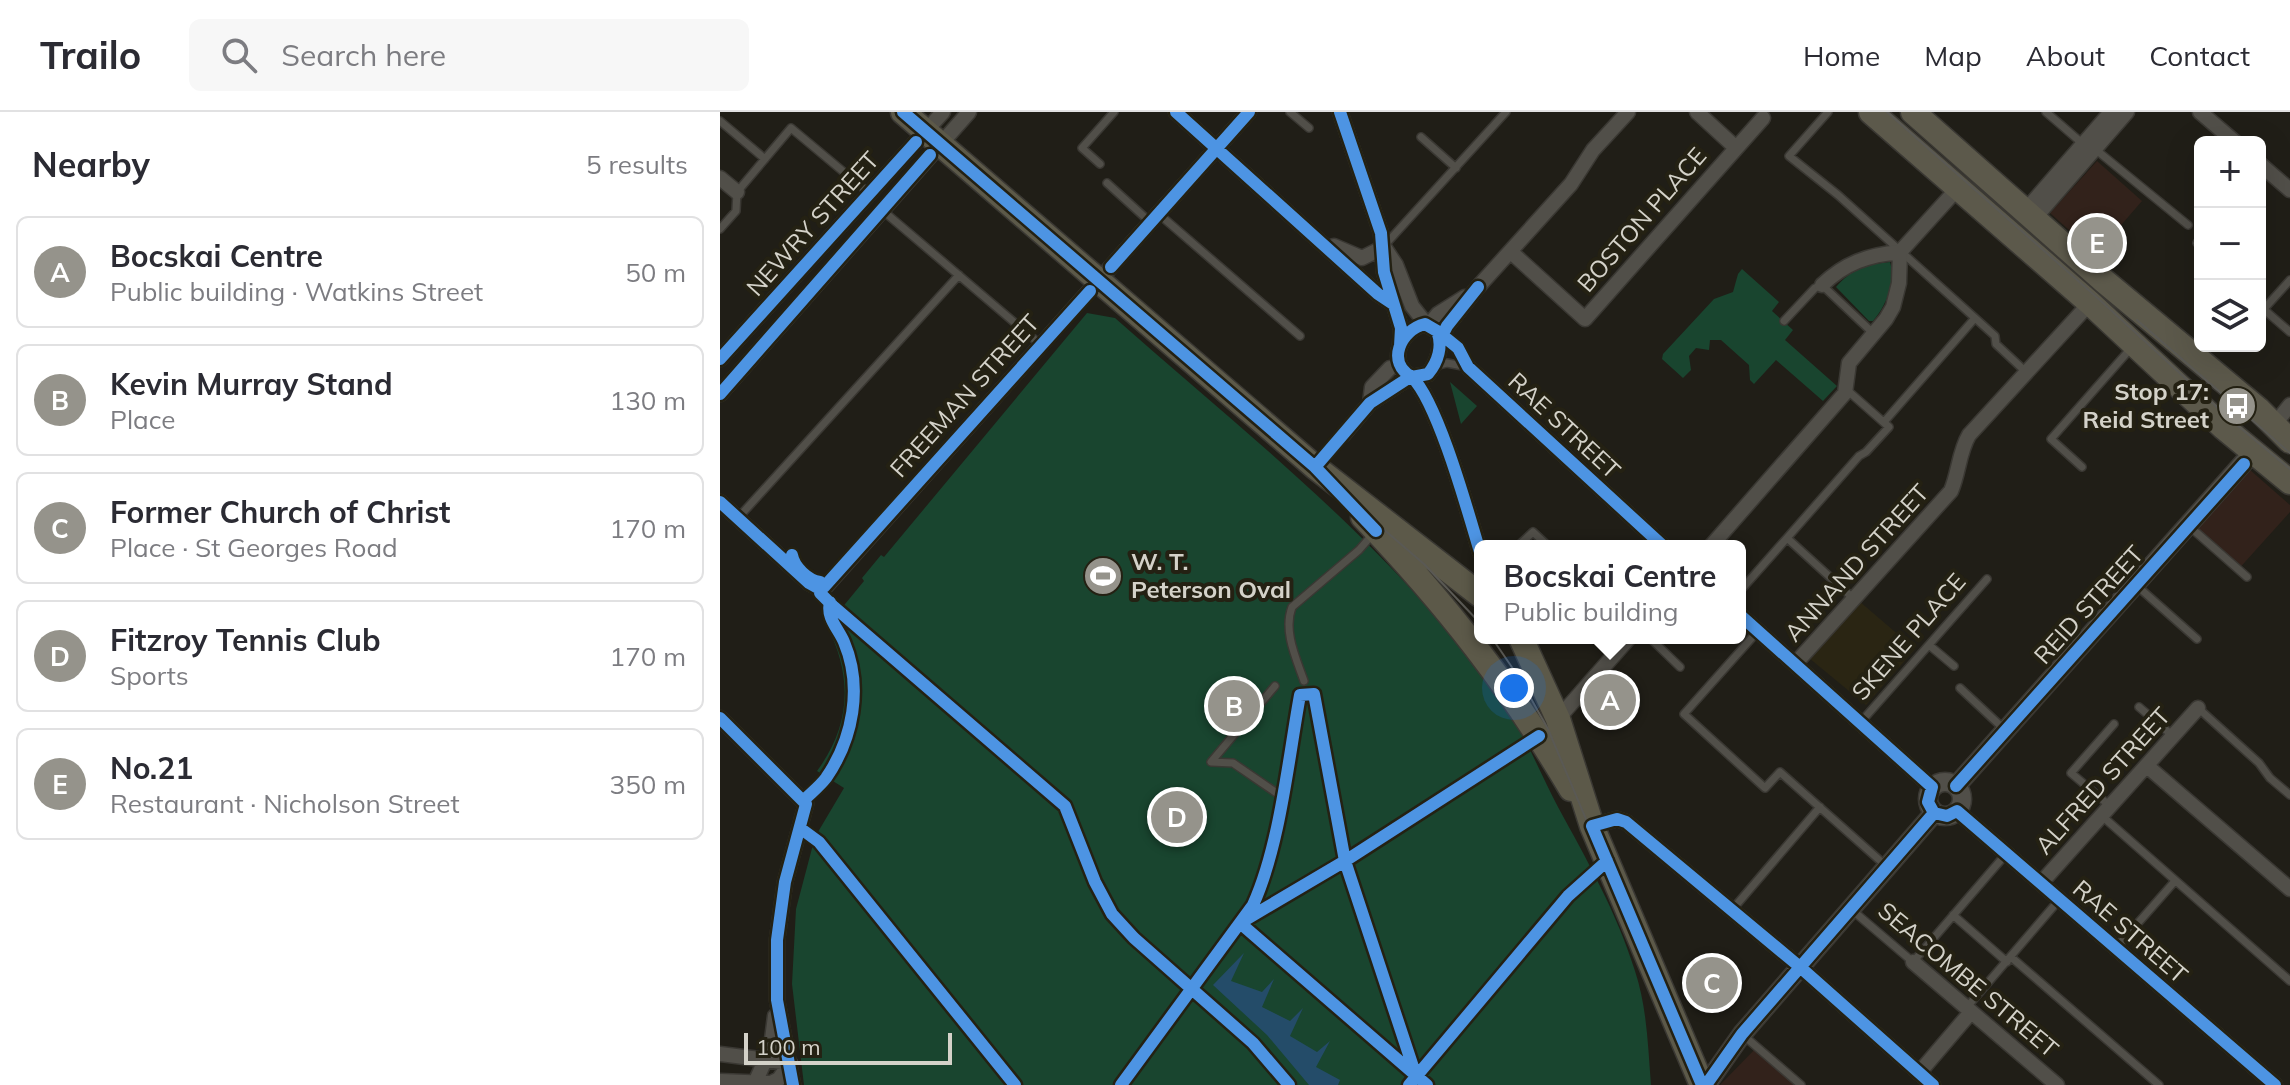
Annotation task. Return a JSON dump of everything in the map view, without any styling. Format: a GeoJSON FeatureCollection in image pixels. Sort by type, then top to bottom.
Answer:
{"type":"FeatureCollection","features":[{"type":"Feature","properties":{"kind":"highway"},"geometry":{"type":"LineString","coordinates":[[903,112],[1315,467],[1474,590]]}},
{"type":"Feature","properties":{"kind":"highway"},"geometry":{"type":"LineString","coordinates":[[1315,467],[1439,600],[1474,643]]}},
{"type":"Feature","properties":{"kind":"highway"},"geometry":{"type":"LineString","coordinates":[[1474,644],[1539,736],[1592,826]]}},
{"type":"Feature","properties":{"kind":"highway"},"geometry":{"type":"LineString","coordinates":[[1524,644],[1558,719],[1592,826],[1698,1082]]}},
{"type":"Feature","properties":{"kind":"main road"},"geometry":{"type":"LineString","coordinates":[[1871,112],[2290,482]]}},
{"type":"Feature","properties":{"kind":"main road"},"geometry":{"type":"LineString","coordinates":[[1913,112],[2282,433],[2253,452]]}},
{"type":"Feature","properties":{"kind":"street","name":"NEWRY STREET"},"geometry":{"type":"LineString","coordinates":[[720,394],[882,210],[933,138],[943,112]]}},
{"type":"Feature","properties":{"kind":"street","name":"NEWRY STREET"},"geometry":{"type":"LineString","coordinates":[[720,359],[870,194],[933,138],[969,112]]}},
{"type":"Feature","properties":{"kind":"street"},"geometry":{"type":"LineString","coordinates":[[1176,112],[1378,294],[1393,304]]}},
{"type":"Feature","properties":{"kind":"street","name":"FREEMAN STREET"},"geometry":{"type":"LineString","coordinates":[[738,518],[802,577],[828,584],[1249,112]]}},
{"type":"Feature","properties":{"kind":"street"},"geometry":{"type":"LineString","coordinates":[[1340,112],[1384,247],[1384,272],[1401,328],[1399,364],[1421,388],[1436,420],[1477,540]]}},
{"type":"Feature","properties":{"kind":"street"},"geometry":{"type":"LineString","coordinates":[[1436,420],[1432,368],[1447,326],[1573,181],[1593,150],[1628,112]]}},
{"type":"Feature","properties":{"kind":"street","name":"BOSTON PLACE"},"geometry":{"type":"LineString","coordinates":[[1697,112],[1735,147]]}},
{"type":"Feature","properties":{"kind":"street"},"geometry":{"type":"LineString","coordinates":[[2090,149],[2111,112]]}},
{"type":"Feature","properties":{"kind":"street"},"geometry":{"type":"LineString","coordinates":[[2030,215],[2127,112]]}},
{"type":"Feature","properties":{"kind":"street"},"geometry":{"type":"LineString","coordinates":[[2200,112],[2228,136]]}},
{"type":"Feature","properties":{"kind":"street","name":"BOSTON PLACE"},"geometry":{"type":"LineString","coordinates":[[1511,252],[1585,319],[1763,118]]}},
{"type":"Feature","properties":{"kind":"street"},"geometry":{"type":"LineString","coordinates":[[2266,170],[2290,190]]}},
{"type":"Feature","properties":{"kind":"street"},"geometry":{"type":"LineString","coordinates":[[720,178],[737,192]]}},
{"type":"Feature","properties":{"kind":"street"},"geometry":{"type":"LineString","coordinates":[[1822,285],[1857,261],[1900,251],[1958,188]]}},
{"type":"Feature","properties":{"kind":"street"},"geometry":{"type":"LineString","coordinates":[[1319,238],[1362,258],[1384,247]]}},
{"type":"Feature","properties":{"kind":"street"},"geometry":{"type":"LineString","coordinates":[[1384,247],[1396,265],[1412,306],[1436,330],[1440,340]]}},
{"type":"Feature","properties":{"kind":"street"},"geometry":{"type":"LineString","coordinates":[[1716,540],[1832,409],[1846,389],[1849,363],[1886,319],[1894,302],[1900,251]]}},
{"type":"Feature","properties":{"kind":"street"},"geometry":{"type":"LineString","coordinates":[[1400,346],[1409,331],[1428,325],[1438,314],[1478,287]]}},
{"type":"Feature","properties":{"kind":"street"},"geometry":{"type":"LineString","coordinates":[[2026,372],[2090,303]]}},
{"type":"Feature","properties":{"kind":"street","name":"RAE STREET"},"geometry":{"type":"LineString","coordinates":[[1468,367],[1656,540]]}},
{"type":"Feature","properties":{"kind":"street"},"geometry":{"type":"LineString","coordinates":[[1370,403],[1372,387],[1390,368]]}},
{"type":"Feature","properties":{"kind":"street"},"geometry":{"type":"LineString","coordinates":[[1343,435],[1370,403],[1411,377],[1424,376],[1432,368]]}},
{"type":"Feature","properties":{"kind":"street","name":"ANNAND STREET"},"geometry":{"type":"LineString","coordinates":[[1795,664],[1951,491],[1957,477],[1962,446],[2026,372]]}},
{"type":"Feature","properties":{"kind":"street"},"geometry":{"type":"LineString","coordinates":[[2282,433],[2290,405]]}},
{"type":"Feature","properties":{"kind":"street","name":"REID STREET"},"geometry":{"type":"LineString","coordinates":[[1956,786],[2253,452]]}},
{"type":"Feature","properties":{"kind":"street"},"geometry":{"type":"LineString","coordinates":[[720,502],[738,518]]}},
{"type":"Feature","properties":{"kind":"street"},"geometry":{"type":"LineString","coordinates":[[1746,620],[1932,787]]}},
{"type":"Feature","properties":{"kind":"street"},"geometry":{"type":"LineString","coordinates":[[1539,736],[1558,719],[1624,644]]}},
{"type":"Feature","properties":{"kind":"street","name":"ALFRED STREET"},"geometry":{"type":"LineString","coordinates":[[2041,883],[2198,708]]}},
{"type":"Feature","properties":{"kind":"street"},"geometry":{"type":"LineString","coordinates":[[720,718],[803,798],[806,806],[779,913],[777,1000],[771,1047],[754,1084]]}},
{"type":"Feature","properties":{"kind":"street"},"geometry":{"type":"LineString","coordinates":[[2147,766],[2290,889]]}},
{"type":"Feature","properties":{"kind":"street"},"geometry":{"type":"LineString","coordinates":[[1942,782],[1956,786],[1962,796],[1957,811],[1947,816],[1934,813],[1928,802],[1932,787],[1942,782]]}},
{"type":"Feature","properties":{"kind":"street","name":"RAE STREET"},"geometry":{"type":"LineString","coordinates":[[1957,811],[2275,1085]]}},
{"type":"Feature","properties":{"kind":"street"},"geometry":{"type":"LineString","coordinates":[[1698,1082],[1704,1062],[1742,1034],[1934,813]]}},
{"type":"Feature","properties":{"kind":"street"},"geometry":{"type":"LineString","coordinates":[[1592,826],[1612,820],[1626,822],[1800,967],[1933,1085]]}},
{"type":"Feature","properties":{"kind":"street","name":"SEACOMBE STREET"},"geometry":{"type":"LineString","coordinates":[[1913,962],[2057,1085]]}},
{"type":"Feature","properties":{"kind":"street"},"geometry":{"type":"LineString","coordinates":[[777,1000],[793,1085]]}},
{"type":"Feature","properties":{"kind":"street"},"geometry":{"type":"LineString","coordinates":[[1919,1073],[1969,1010]]}},
{"type":"Feature","properties":{"kind":"street"},"geometry":{"type":"LineString","coordinates":[[720,1054],[790,1063]]}},
{"type":"Feature","properties":{"kind":"street"},"geometry":{"type":"LineString","coordinates":[[720,1081],[754,1084],[776,1081],[790,1063]]}},
{"type":"Feature","properties":{"kind":"lane"},"geometry":{"type":"LineString","coordinates":[[1100,164],[1082,148],[1114,112]]}},
{"type":"Feature","properties":{"kind":"lane"},"geometry":{"type":"LineString","coordinates":[[1290,112],[1309,128]]}},
{"type":"Feature","properties":{"kind":"lane"},"geometry":{"type":"LineString","coordinates":[[1384,247],[1506,112]]}},
{"type":"Feature","properties":{"kind":"lane"},"geometry":{"type":"LineString","coordinates":[[1828,112],[1789,156],[1838,195],[1995,336],[1996,344],[2026,372]]}},
{"type":"Feature","properties":{"kind":"lane"},"geometry":{"type":"LineString","coordinates":[[2046,112],[2188,225]]}},
{"type":"Feature","properties":{"kind":"lane"},"geometry":{"type":"LineString","coordinates":[[720,121],[765,159]]}},
{"type":"Feature","properties":{"kind":"lane"},"geometry":{"type":"LineString","coordinates":[[720,229],[736,211],[737,192],[791,128],[870,194]]}},
{"type":"Feature","properties":{"kind":"lane"},"geometry":{"type":"LineString","coordinates":[[1421,137],[1456,168]]}},
{"type":"Feature","properties":{"kind":"lane"},"geometry":{"type":"LineString","coordinates":[[1107,183],[1300,336]]}},
{"type":"Feature","properties":{"kind":"lane"},"geometry":{"type":"LineString","coordinates":[[882,210],[1041,345]]}},
{"type":"Feature","properties":{"kind":"lane"},"geometry":{"type":"LineString","coordinates":[[738,518],[959,275]]}},
{"type":"Feature","properties":{"kind":"lane"},"geometry":{"type":"LineString","coordinates":[[2266,304],[2290,280]]}},
{"type":"Feature","properties":{"kind":"lane"},"geometry":{"type":"LineString","coordinates":[[1784,321],[1815,288],[1822,285],[1874,334]]}},
{"type":"Feature","properties":{"kind":"lane"},"geometry":{"type":"LineString","coordinates":[[2266,311],[2290,332]]}},
{"type":"Feature","properties":{"kind":"lane"},"geometry":{"type":"LineString","coordinates":[[1884,422],[1975,318]]}},
{"type":"Feature","properties":{"kind":"lane"},"geometry":{"type":"LineString","coordinates":[[2082,467],[2051,439],[2133,346]]}},
{"type":"Feature","properties":{"kind":"lane","name":"RAE STREET"},"geometry":{"type":"LineString","coordinates":[[1432,368],[1444,363],[1468,367]]}},
{"type":"Feature","properties":{"kind":"lane"},"geometry":{"type":"LineString","coordinates":[[1746,584],[1859,456],[1889,427],[1846,389]]}},
{"type":"Feature","properties":{"kind":"lane"},"geometry":{"type":"LineString","coordinates":[[1315,467],[1343,435]]}},
{"type":"Feature","properties":{"kind":"lane"},"geometry":{"type":"LineString","coordinates":[[2189,526],[2247,577]]}},
{"type":"Feature","properties":{"kind":"lane"},"geometry":{"type":"LineString","coordinates":[[1304,681],[1288,630],[1292,607],[1359,550],[1376,531]]}},
{"type":"Feature","properties":{"kind":"lane"},"geometry":{"type":"LineString","coordinates":[[1523,540],[1529,532],[1542,540]]}},
{"type":"Feature","properties":{"kind":"lane"},"geometry":{"type":"LineString","coordinates":[[1787,538],[1854,599]]}},
{"type":"Feature","properties":{"kind":"lane","name":"SKENE PLACE"},"geometry":{"type":"LineString","coordinates":[[1860,723],[1987,579]]}},
{"type":"Feature","properties":{"kind":"lane"},"geometry":{"type":"LineString","coordinates":[[2135,585],[2197,639]]}},
{"type":"Feature","properties":{"kind":"lane"},"geometry":{"type":"LineString","coordinates":[[1758,631],[1684,714],[1765,788],[1780,772],[1887,867]]}},
{"type":"Feature","properties":{"kind":"lane"},"geometry":{"type":"LineString","coordinates":[[1656,644],[1680,667]]}},
{"type":"Feature","properties":{"kind":"lane"},"geometry":{"type":"LineString","coordinates":[[1929,645],[1954,666]]}},
{"type":"Feature","properties":{"kind":"lane"},"geometry":{"type":"LineString","coordinates":[[1275,686],[1211,762],[1233,763],[1281,796]]}},
{"type":"Feature","properties":{"kind":"lane"},"geometry":{"type":"LineString","coordinates":[[1960,688],[2006,731]]}},
{"type":"Feature","properties":{"kind":"lane"},"geometry":{"type":"LineString","coordinates":[[2139,707],[2173,736]]}},
{"type":"Feature","properties":{"kind":"lane"},"geometry":{"type":"LineString","coordinates":[[2198,708],[2290,795]]}},
{"type":"Feature","properties":{"kind":"lane"},"geometry":{"type":"LineString","coordinates":[[2114,724],[2071,773],[2175,881],[2290,981]]}},
{"type":"Feature","properties":{"kind":"lane"},"geometry":{"type":"LineString","coordinates":[[1732,910],[1820,807]]}},
{"type":"Feature","properties":{"kind":"lane"},"geometry":{"type":"LineString","coordinates":[[1913,962],[2006,854]]}},
{"type":"Feature","properties":{"kind":"lane"},"geometry":{"type":"LineString","coordinates":[[2116,948],[2175,881]]}},
{"type":"Feature","properties":{"kind":"lane"},"geometry":{"type":"LineString","coordinates":[[1969,1010],[2059,900]]}},
{"type":"Feature","properties":{"kind":"lane","name":"SEACOMBE STREET"},"geometry":{"type":"LineString","coordinates":[[1850,909],[1913,962]]}},
{"type":"Feature","properties":{"kind":"lane"},"geometry":{"type":"LineString","coordinates":[[1953,915],[2159,1085]]}},
{"type":"Feature","properties":{"kind":"lane"},"geometry":{"type":"LineString","coordinates":[[1742,1034],[1801,1085]]}},
{"type":"Feature","properties":{"kind":"shaded area"},"geometry":{"type":"Polygon","coordinates":[[[2097,161],[2142,201],[2096,254],[2050,213],[2097,161]]]}},
{"type":"Feature","properties":{"kind":"shaded area"},"geometry":{"type":"Polygon","coordinates":[[[2249,469],[2290,505],[2290,512],[2236,572],[2191,534],[2249,469]]]}},
{"type":"Feature","properties":{"kind":"shaded area"},"geometry":{"type":"Polygon","coordinates":[[[1859,601],[1915,649],[1866,705],[1809,658],[1859,601]]]}},
{"type":"Feature","properties":{"kind":"shaded area"},"geometry":{"type":"Polygon","coordinates":[[[1757,1047],[1801,1085],[1720,1085],[1757,1047]]]}},
{"type":"Feature","properties":{"kind":"green space"},"geometry":{"type":"Polygon","coordinates":[[[1890,262],[1892,278],[1889,293],[1878,315],[1869,321],[1836,287],[1860,269],[1890,262]]]}},
{"type":"Feature","properties":{"kind":"green space"},"geometry":{"type":"Polygon","coordinates":[[[1742,269],[1779,302],[1772,311],[1793,330],[1785,340],[1837,386],[1823,401],[1776,360],[1754,384],[1750,380],[1749,365],[1721,340],[1710,340],[1709,350],[1696,348],[1689,356],[1691,370],[1683,378],[1662,359],[1663,354],[1714,299],[1733,292],[1742,269]]]}},
{"type":"Feature","properties":{"kind":"green space"},"geometry":{"type":"Polygon","coordinates":[[[1087,313],[1115,318],[1320,498],[1416,594],[1501,700],[1525,739],[1628,949],[1642,999],[1651,1085],[804,1085],[792,984],[796,909],[815,837],[844,788],[817,771],[837,736],[844,700],[841,664],[827,626],[881,555],[884,557],[1087,313]]]}},
{"type":"Feature","properties":{"kind":"green space"},"geometry":{"type":"Polygon","coordinates":[[[1450,382],[1477,406],[1461,424],[1450,382]]]}},
{"type":"Feature","properties":{"kind":"water"},"geometry":{"type":"Polygon","coordinates":[[[1244,953],[1231,981],[1262,992],[1274,979],[1262,1007],[1290,1021],[1303,1008],[1290,1036],[1317,1052],[1330,1041],[1316,1067],[1340,1080],[1338,1085],[1309,1085],[1267,1035],[1213,985],[1244,953]]]}},
{"type":"Feature","properties":{"kind":"tram line"},"geometry":{"type":"LineString","coordinates":[[898,112],[1424,564],[1474,617]]}},
{"type":"Feature","properties":{"kind":"tram line"},"geometry":{"type":"LineString","coordinates":[[1887,112],[2232,421],[2290,469]]}},
{"type":"Feature","properties":{"kind":"tram line"},"geometry":{"type":"LineString","coordinates":[[2137,320],[2290,453]]}},
{"type":"Feature","properties":{"kind":"tram line"},"geometry":{"type":"LineString","coordinates":[[1496,644],[1548,729],[1698,1085]]}},
{"type":"Feature","properties":{"kind":"cycle path"},"geometry":{"type":"LineString","coordinates":[[903,112],[1315,467],[1376,531]]}},
{"type":"Feature","properties":{"kind":"cycle path"},"geometry":{"type":"LineString","coordinates":[[1176,112],[1378,294],[1393,304]]}},
{"type":"Feature","properties":{"kind":"cycle path"},"geometry":{"type":"LineString","coordinates":[[1111,267],[1249,112]]}},
{"type":"Feature","properties":{"kind":"cycle path"},"geometry":{"type":"LineString","coordinates":[[1340,112],[1381,233],[1384,272],[1401,328],[1400,346]]}},
{"type":"Feature","properties":{"kind":"cycle path"},"geometry":{"type":"LineString","coordinates":[[720,359],[916,142]]}},
{"type":"Feature","properties":{"kind":"cycle path"},"geometry":{"type":"LineString","coordinates":[[720,394],[930,155]]}},
{"type":"Feature","properties":{"kind":"cycle path"},"geometry":{"type":"LineString","coordinates":[[1478,287],[1447,326],[1440,340],[1447,339],[1458,348],[1468,367],[1656,540]]}},
{"type":"Feature","properties":{"kind":"cycle path"},"geometry":{"type":"LineString","coordinates":[[720,502],[809,583],[818,588],[824,587],[1090,291]]}},
{"type":"Feature","properties":{"kind":"cycle path"},"geometry":{"type":"LineString","coordinates":[[1425,324],[1437,331],[1440,342],[1438,354],[1428,374],[1412,377],[1400,364],[1399,348],[1409,333],[1425,324]]}},
{"type":"Feature","properties":{"kind":"cycle path"},"geometry":{"type":"LineString","coordinates":[[1315,467],[1370,403],[1410,377]]}},
{"type":"Feature","properties":{"kind":"cycle path"},"geometry":{"type":"LineString","coordinates":[[1412,377],[1422,390],[1442,433],[1476,540]]}},
{"type":"Feature","properties":{"kind":"cycle path"},"geometry":{"type":"LineString","coordinates":[[1956,786],[2244,464]]}},
{"type":"Feature","properties":{"kind":"cycle path"},"geometry":{"type":"LineString","coordinates":[[792,555],[802,572],[820,582],[820,593],[833,606],[1065,806],[1095,882],[1112,914],[1134,938],[1253,1043],[1289,1085]]}},
{"type":"Feature","properties":{"kind":"cycle path"},"geometry":{"type":"LineString","coordinates":[[804,800],[824,781],[835,763],[849,730],[852,712],[854,695],[850,659],[831,618],[830,602]]}},
{"type":"Feature","properties":{"kind":"cycle path"},"geometry":{"type":"LineString","coordinates":[[1746,620],[1932,787],[1928,802],[1934,813],[1947,816],[1957,811],[2275,1085]]}},
{"type":"Feature","properties":{"kind":"cycle path"},"geometry":{"type":"LineString","coordinates":[[1121,1085],[1253,905],[1277,830],[1300,695],[1314,694],[1345,861],[1416,1076]]}},
{"type":"Feature","properties":{"kind":"cycle path"},"geometry":{"type":"LineString","coordinates":[[720,718],[806,804],[785,882],[777,940],[777,1000],[793,1085]]}},
{"type":"Feature","properties":{"kind":"cycle path"},"geometry":{"type":"LineString","coordinates":[[1427,1085],[1240,923],[1345,861],[1539,736]]}},
{"type":"Feature","properties":{"kind":"cycle path"},"geometry":{"type":"LineString","coordinates":[[1706,1085],[1742,1034],[1934,813]]}},
{"type":"Feature","properties":{"kind":"cycle path"},"geometry":{"type":"LineString","coordinates":[[1702,1085],[1592,826],[1617,819],[1626,822],[1800,967],[1933,1085]]}},
{"type":"Feature","properties":{"kind":"cycle path"},"geometry":{"type":"LineString","coordinates":[[800,828],[819,842],[1015,1085]]}},
{"type":"Feature","properties":{"kind":"cycle path"},"geometry":{"type":"LineString","coordinates":[[1409,1085],[1568,896],[1607,861]]}},
{"type":"Feature","properties":{"kind":"place","name":"No.21"},"geometry":{"type":"Point","coordinates":[2097,243]}},
{"type":"Feature","properties":{"kind":"place","name":"Stop 17: Reid Street"},"geometry":{"type":"Point","coordinates":[2237,406]}},
{"type":"Feature","properties":{"kind":"place","name":"W. T. Peterson Oval"},"geometry":{"type":"Point","coordinates":[1103,576]}},
{"type":"Feature","properties":{"kind":"place","name":"Bocskai Centre"},"geometry":{"type":"Point","coordinates":[1610,700]}},
{"type":"Feature","properties":{"kind":"place","name":"Kevin Murray Stand"},"geometry":{"type":"Point","coordinates":[1234,706]}},
{"type":"Feature","properties":{"kind":"place","name":"Fitzroy Tennis Club"},"geometry":{"type":"Point","coordinates":[1177,817]}},
{"type":"Feature","properties":{"kind":"place","name":"Former Church of Christ"},"geometry":{"type":"Point","coordinates":[1712,983]}}]}
